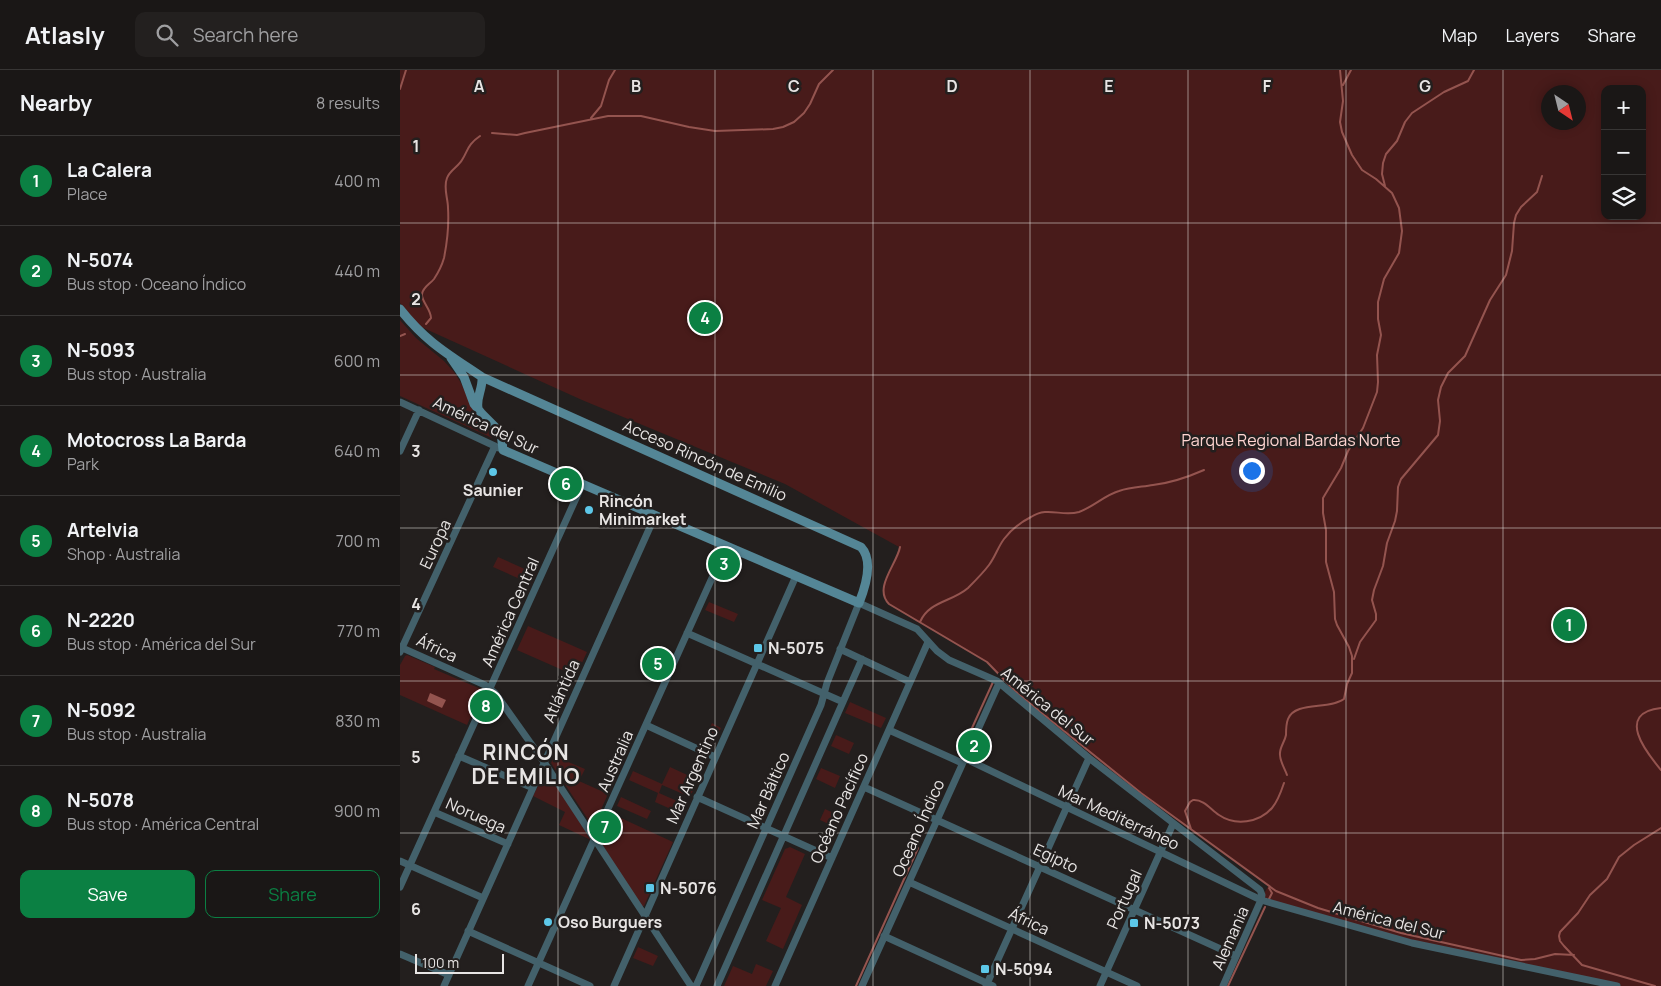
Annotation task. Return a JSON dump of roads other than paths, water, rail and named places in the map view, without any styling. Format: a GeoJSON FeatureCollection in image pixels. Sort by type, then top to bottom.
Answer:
{"type":"FeatureCollection","features":[{"type":"Feature","properties":{"kind":"street","name":"Acceso Rincón de Emilio"},"geometry":{"type":"LineString","coordinates":[[400,309],[424,337],[451,358],[482,378],[861,547],[866,557],[867,574],[859,603]]}},
{"type":"Feature","properties":{"kind":"street","name":"Acceso Rincón de Emilio"},"geometry":{"type":"LineString","coordinates":[[451,358],[464,377],[472,401],[478,410],[499,430],[502,436],[499,448]]}},
{"type":"Feature","properties":{"kind":"street"},"geometry":{"type":"LineString","coordinates":[[478,410],[477,399],[482,378]]}},
{"type":"Feature","properties":{"kind":"street","name":"América del Sur"},"geometry":{"type":"LineString","coordinates":[[400,402],[582,485],[917,629],[937,651],[949,660],[999,682],[1089,758],[1260,890],[1262,900],[1412,943],[1617,986]]}},
{"type":"Feature","properties":{"kind":"street"},"geometry":{"type":"LineString","coordinates":[[400,452],[418,410]]}},
{"type":"Feature","properties":{"kind":"street","name":"Europa"},"geometry":{"type":"LineString","coordinates":[[401,649],[499,448]]}},
{"type":"Feature","properties":{"kind":"street","name":"América Central"},"geometry":{"type":"LineString","coordinates":[[400,887],[582,485]]}},
{"type":"Feature","properties":{"kind":"street","name":"Atlántida"},"geometry":{"type":"LineString","coordinates":[[444,986],[655,516]]}},
{"type":"Feature","properties":{"kind":"street","name":"Australia"},"geometry":{"type":"LineString","coordinates":[[528,986],[726,547]]}},
{"type":"Feature","properties":{"kind":"street","name":"Mar Argentino"},"geometry":{"type":"LineString","coordinates":[[614,986],[796,576]]}},
{"type":"Feature","properties":{"kind":"street","name":"Mar Báltico"},"geometry":{"type":"LineString","coordinates":[[696,986],[824,694],[859,603]]}},
{"type":"Feature","properties":{"kind":"street"},"geometry":{"type":"LineString","coordinates":[[687,632],[843,702]]}},
{"type":"Feature","properties":{"kind":"street","name":"Océano Pacífico"},"geometry":{"type":"LineString","coordinates":[[775,986],[928,642]]}},
{"type":"Feature","properties":{"kind":"street","name":"África"},"geometry":{"type":"LineString","coordinates":[[401,649],[490,688]]}},
{"type":"Feature","properties":{"kind":"street"},"geometry":{"type":"LineString","coordinates":[[840,650],[910,682]]}},
{"type":"Feature","properties":{"kind":"street","name":"Mar Báltico"},"geometry":{"type":"LineString","coordinates":[[717,986],[862,659]]}},
{"type":"Feature","properties":{"kind":"street","name":"Oceano Índico"},"geometry":{"type":"LineString","coordinates":[[862,986],[999,682]]}},
{"type":"Feature","properties":{"kind":"street"},"geometry":{"type":"LineString","coordinates":[[490,688],[498,696],[544,762],[691,986]]}},
{"type":"Feature","properties":{"kind":"street"},"geometry":{"type":"LineString","coordinates":[[646,725],[715,757]]}},
{"type":"Feature","properties":{"kind":"street","name":"Mar Mediterráneo"},"geometry":{"type":"LineString","coordinates":[[889,730],[1066,807],[1262,900]]}},
{"type":"Feature","properties":{"kind":"street"},"geometry":{"type":"LineString","coordinates":[[459,756],[532,788]]}},
{"type":"Feature","properties":{"kind":"street"},"geometry":{"type":"LineString","coordinates":[[884,936],[989,985],[1012,929],[1089,758]]}},
{"type":"Feature","properties":{"kind":"street","name":"Egipto"},"geometry":{"type":"LineString","coordinates":[[864,787],[1236,956]]}},
{"type":"Feature","properties":{"kind":"street"},"geometry":{"type":"LineString","coordinates":[[698,797],[832,858]]}},
{"type":"Feature","properties":{"kind":"street","name":"Noruega"},"geometry":{"type":"LineString","coordinates":[[434,812],[508,844]]}},
{"type":"Feature","properties":{"kind":"street","name":"Portugal"},"geometry":{"type":"LineString","coordinates":[[1100,986],[1173,824]]}},
{"type":"Feature","properties":{"kind":"street"},"geometry":{"type":"LineString","coordinates":[[400,861],[483,898]]}},
{"type":"Feature","properties":{"kind":"street","name":"África"},"geometry":{"type":"LineString","coordinates":[[909,882],[1137,986]]}},
{"type":"Feature","properties":{"kind":"street","name":"Alemania"},"geometry":{"type":"LineString","coordinates":[[1223,986],[1262,900]]}},
{"type":"Feature","properties":{"kind":"street"},"geometry":{"type":"LineString","coordinates":[[468,931],[590,986]]}},
{"type":"Feature","properties":{"kind":"street"},"geometry":{"type":"LineString","coordinates":[[400,954],[449,975]]}},
{"type":"Feature","properties":{"kind":"waterway"},"geometry":{"type":"LineString","coordinates":[[400,89],[406,70]]}},
{"type":"Feature","properties":{"kind":"waterway"},"geometry":{"type":"LineString","coordinates":[[591,118],[601,106],[609,80],[615,70]]}},
{"type":"Feature","properties":{"kind":"waterway"},"geometry":{"type":"LineString","coordinates":[[492,133],[517,135],[608,116],[641,116],[715,131],[773,129],[794,122],[804,113],[819,84],[833,70]]}},
{"type":"Feature","properties":{"kind":"waterway"},"geometry":{"type":"LineString","coordinates":[[1287,775],[1280,756],[1288,719],[1292,713],[1298,710],[1330,704],[1344,699],[1347,684],[1352,673],[1352,656],[1335,619],[1334,592],[1326,562],[1323,498],[1341,468],[1348,451],[1363,428],[1377,392],[1377,355],[1381,335],[1378,319],[1378,302],[1384,279],[1399,253],[1402,231],[1399,208],[1392,193],[1362,170],[1352,155],[1342,132],[1340,122],[1343,101],[1340,70]]}},
{"type":"Feature","properties":{"kind":"waterway"},"geometry":{"type":"LineString","coordinates":[[1343,85],[1351,70]]}},
{"type":"Feature","properties":{"kind":"waterway"},"geometry":{"type":"LineString","coordinates":[[1385,186],[1382,174],[1383,163],[1386,154],[1397,141],[1405,122],[1412,113],[1444,92],[1468,81],[1474,70]]}},
{"type":"Feature","properties":{"kind":"waterway"},"geometry":{"type":"LineString","coordinates":[[426,324],[431,315],[422,294],[440,269],[446,246],[448,227],[446,182],[448,175],[460,162],[470,145],[480,136]]}},
{"type":"Feature","properties":{"kind":"waterway"},"geometry":{"type":"LineString","coordinates":[[1354,659],[1360,642],[1376,620],[1372,600],[1383,566],[1387,543],[1395,521],[1398,487],[1401,479],[1438,435],[1440,421],[1438,400],[1441,387],[1448,373],[1465,356],[1490,300],[1506,275],[1512,251],[1516,215],[1521,207],[1537,192],[1542,176]]}},
{"type":"Feature","properties":{"kind":"waterway"},"geometry":{"type":"LineString","coordinates":[[400,336],[405,334]]}},
{"type":"Feature","properties":{"kind":"waterway"},"geometry":{"type":"LineString","coordinates":[[920,622],[929,610],[968,588],[989,565],[1007,536],[1016,526],[1031,517],[1043,512],[1079,512],[1119,491],[1173,481],[1204,470]]}},
{"type":"Feature","properties":{"kind":"waterway"},"geometry":{"type":"LineString","coordinates":[[900,547],[885,583],[885,598],[889,604],[987,662],[1018,694],[1141,793],[1276,891],[1318,908],[1401,933],[1521,960],[1555,954],[1574,955]]}},
{"type":"Feature","properties":{"kind":"waterway"},"geometry":{"type":"LineString","coordinates":[[972,728],[993,682]]}},
{"type":"Feature","properties":{"kind":"waterway"},"geometry":{"type":"LineString","coordinates":[[1661,708],[1647,711],[1639,717],[1637,725],[1642,744],[1661,770]]}},
{"type":"Feature","properties":{"kind":"waterway"},"geometry":{"type":"LineString","coordinates":[[1191,829],[1185,811],[1193,800],[1204,803],[1216,813],[1232,821],[1254,820],[1272,808],[1278,799],[1284,783]]}},
{"type":"Feature","properties":{"kind":"waterway"},"geometry":{"type":"LineString","coordinates":[[1655,986],[1582,965],[1560,941],[1559,936],[1560,932],[1578,913],[1590,895],[1607,879],[1619,857],[1661,828]]}},
{"type":"Feature","properties":{"kind":"waterway"},"geometry":{"type":"LineString","coordinates":[[856,986],[918,848]]}},
{"type":"Feature","properties":{"kind":"waterway"},"geometry":{"type":"LineString","coordinates":[[1269,888],[1272,893],[1269,899]]}},
{"type":"Feature","properties":{"kind":"waterway"},"geometry":{"type":"LineString","coordinates":[[1228,986],[1265,907]]}},
{"type":"Feature","properties":{"kind":"place","name":"Motocross La Barda"},"geometry":{"type":"Point","coordinates":[705,318]}},
{"type":"Feature","properties":{"kind":"place","name":"Saunier"},"geometry":{"type":"Point","coordinates":[493,472]}},
{"type":"Feature","properties":{"kind":"place","name":"N-2220"},"geometry":{"type":"Point","coordinates":[566,484]}},
{"type":"Feature","properties":{"kind":"place","name":"Rincón Minimarket"},"geometry":{"type":"Point","coordinates":[589,510]}},
{"type":"Feature","properties":{"kind":"place","name":"N-5093"},"geometry":{"type":"Point","coordinates":[724,564]}},
{"type":"Feature","properties":{"kind":"place","name":"La Calera"},"geometry":{"type":"Point","coordinates":[1569,625]}},
{"type":"Feature","properties":{"kind":"place","name":"N-5075"},"geometry":{"type":"Point","coordinates":[758,648]}},
{"type":"Feature","properties":{"kind":"place","name":"Artelvia"},"geometry":{"type":"Point","coordinates":[658,664]}},
{"type":"Feature","properties":{"kind":"place","name":"N-5078"},"geometry":{"type":"Point","coordinates":[486,706]}},
{"type":"Feature","properties":{"kind":"place","name":"N-5074"},"geometry":{"type":"Point","coordinates":[974,746]}},
{"type":"Feature","properties":{"kind":"place","name":"N-5092"},"geometry":{"type":"Point","coordinates":[605,827]}},
{"type":"Feature","properties":{"kind":"place","name":"N-5076"},"geometry":{"type":"Point","coordinates":[650,888]}},
{"type":"Feature","properties":{"kind":"place","name":"Oso Burguers"},"geometry":{"type":"Point","coordinates":[548,922]}},
{"type":"Feature","properties":{"kind":"place","name":"N-5073"},"geometry":{"type":"Point","coordinates":[1134,923]}},
{"type":"Feature","properties":{"kind":"place","name":"N-5094"},"geometry":{"type":"Point","coordinates":[985,969]}},
{"type":"Feature","properties":{"kind":"district","name":"RINCÓN DE EMILIO"},"geometry":{"type":"Point","coordinates":[526,764]}},
{"type":"Feature","properties":{"kind":"park label","name":"Parque Regional Bardas Norte"},"geometry":{"type":"Point","coordinates":[1291,440]}}]}
